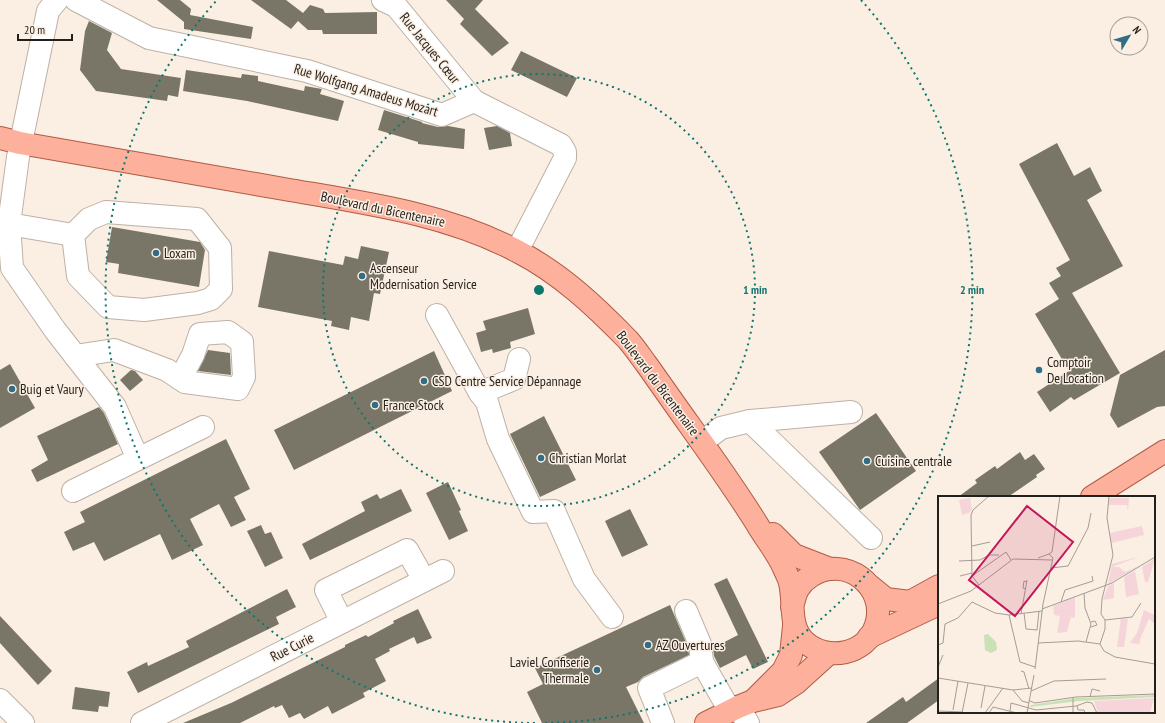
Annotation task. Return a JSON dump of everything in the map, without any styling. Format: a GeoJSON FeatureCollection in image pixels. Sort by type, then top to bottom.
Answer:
{"type":"FeatureCollection","features":[{"type":"Feature","properties":{"kind":"main road","name":"Boulevard du Bicentenaire"},"geometry":{"type":"LineString","coordinates":[[10,140],[390,208],[451,223],[517,251],[547,269],[588,300],[631,344],[702,442],[745,505],[782,564],[790,582],[793,616]]}},
{"type":"Feature","properties":{"kind":"main road"},"geometry":{"type":"LineString","coordinates":[[1094,496],[1165,451]]}},
{"type":"Feature","properties":{"kind":"main road","name":"Boulevard du Bicentenaire"},"geometry":{"type":"LineString","coordinates":[[745,505],[794,555],[830,568]]}},
{"type":"Feature","properties":{"kind":"main road"},"geometry":{"type":"LineString","coordinates":[[742,710],[782,671],[791,655],[793,616],[798,589],[806,579],[818,572],[830,568],[845,570],[859,576],[886,599],[910,602],[938,587]]}},
{"type":"Feature","properties":{"kind":"main road"},"geometry":{"type":"LineString","coordinates":[[793,616],[802,639],[814,649],[828,654],[844,654],[858,648],[869,637],[876,625],[878,612],[876,598],[870,586]]}},
{"type":"Feature","properties":{"kind":"main road"},"geometry":{"type":"LineString","coordinates":[[869,637],[938,604]]}},
{"type":"Feature","properties":{"kind":"main road"},"geometry":{"type":"LineString","coordinates":[[706,723],[778,695],[796,683],[828,654]]}},
{"type":"Feature","properties":{"kind":"street"},"geometry":{"type":"LineString","coordinates":[[57,0],[48,11],[10,140],[9,224],[12,268],[55,330],[114,407],[138,459]]}},
{"type":"Feature","properties":{"kind":"street","name":"Rue Wolfgang Amadeus Mozart"},"geometry":{"type":"LineString","coordinates":[[76,0],[149,38],[307,71],[442,115],[474,101]]}},
{"type":"Feature","properties":{"kind":"street","name":"Rue Jacques Cœur"},"geometry":{"type":"LineString","coordinates":[[383,0],[396,6],[474,101]]}},
{"type":"Feature","properties":{"kind":"street"},"geometry":{"type":"LineString","coordinates":[[474,101],[561,146],[565,152],[566,158],[517,251]]}},
{"type":"Feature","properties":{"kind":"street"},"geometry":{"type":"LineString","coordinates":[[106,212],[197,219],[220,248],[221,289],[212,299],[198,303],[144,310],[108,307],[78,276],[73,235],[89,219],[106,212]]}},
{"type":"Feature","properties":{"kind":"street"},"geometry":{"type":"LineString","coordinates":[[9,224],[73,235]]}},
{"type":"Feature","properties":{"kind":"street"},"geometry":{"type":"LineString","coordinates":[[437,315],[486,402],[498,439],[533,512],[554,511],[584,579],[612,617]]}},
{"type":"Feature","properties":{"kind":"street"},"geometry":{"type":"LineString","coordinates":[[75,356],[114,350],[167,370],[180,378]]}},
{"type":"Feature","properties":{"kind":"street"},"geometry":{"type":"LineString","coordinates":[[480,393],[514,379],[519,359]]}},
{"type":"Feature","properties":{"kind":"street"},"geometry":{"type":"LineString","coordinates":[[702,442],[721,428],[750,421],[851,412]]}},
{"type":"Feature","properties":{"kind":"street"},"geometry":{"type":"LineString","coordinates":[[750,421],[871,538]]}},
{"type":"Feature","properties":{"kind":"street"},"geometry":{"type":"LineString","coordinates":[[73,491],[203,427]]}},
{"type":"Feature","properties":{"kind":"street","name":"Rue Curie"},"geometry":{"type":"LineString","coordinates":[[142,723],[342,622],[433,575],[407,550],[326,590],[342,622]]}},
{"type":"Feature","properties":{"kind":"street"},"geometry":{"type":"LineString","coordinates":[[686,611],[700,644],[702,662],[742,710]]}},
{"type":"Feature","properties":{"kind":"street"},"geometry":{"type":"LineString","coordinates":[[663,723],[649,688],[702,662]]}},
{"type":"Feature","properties":{"kind":"street"},"geometry":{"type":"LineString","coordinates":[[0,700],[23,723]]}},
{"type":"Feature","properties":{"kind":"building"},"geometry":{"type":"Polygon","coordinates":[[[157,0],[180,0],[191,9],[190,15],[253,27],[251,39],[184,29],[184,22],[157,0]]]}},
{"type":"Feature","properties":{"kind":"building"},"geometry":{"type":"Polygon","coordinates":[[[251,0],[286,0],[303,13],[310,5],[323,9],[325,13],[377,12],[377,34],[323,34],[322,30],[308,30],[298,21],[291,29],[251,0]]]}},
{"type":"Feature","properties":{"kind":"building"},"geometry":{"type":"Polygon","coordinates":[[[446,0],[483,0],[475,9],[509,43],[492,56],[460,24],[464,19],[446,0]]]}},
{"type":"Feature","properties":{"kind":"building"},"geometry":{"type":"Polygon","coordinates":[[[89,21],[112,33],[107,50],[121,69],[181,78],[178,97],[168,95],[167,101],[96,91],[80,70],[85,31],[89,21]]]}},
{"type":"Feature","properties":{"kind":"building"},"geometry":{"type":"Polygon","coordinates":[[[521,51],[577,78],[567,97],[511,70],[521,51]]]}},
{"type":"Feature","properties":{"kind":"building"},"geometry":{"type":"Polygon","coordinates":[[[186,70],[241,78],[242,74],[258,76],[258,81],[304,91],[305,86],[322,89],[320,94],[344,101],[338,121],[247,101],[183,91],[186,70]]]}},
{"type":"Feature","properties":{"kind":"building"},"geometry":{"type":"Polygon","coordinates":[[[384,110],[438,127],[448,126],[465,129],[464,149],[418,144],[418,142],[378,130],[384,110]]]}},
{"type":"Feature","properties":{"kind":"building"},"geometry":{"type":"Polygon","coordinates":[[[497,126],[510,133],[512,146],[489,150],[484,128],[497,126]]]}},
{"type":"Feature","properties":{"kind":"building"},"geometry":{"type":"Polygon","coordinates":[[[1057,143],[1074,176],[1090,167],[1102,191],[1087,200],[1123,266],[1072,293],[1120,373],[1074,400],[1071,397],[1050,412],[1037,392],[1069,371],[1035,314],[1059,299],[1049,283],[1061,276],[1056,268],[1070,260],[1019,164],[1057,143]]]}},
{"type":"Feature","properties":{"kind":"building","name":"Loxam"},"geometry":{"type":"Polygon","coordinates":[[[112,227],[200,242],[205,250],[199,287],[118,273],[119,264],[106,262],[112,227]]]}},
{"type":"Feature","properties":{"kind":"building"},"geometry":{"type":"Polygon","coordinates":[[[361,246],[389,252],[380,294],[374,293],[369,321],[351,317],[349,330],[331,326],[332,321],[258,307],[269,251],[343,265],[345,256],[358,259],[361,246]]]}},
{"type":"Feature","properties":{"kind":"building"},"geometry":{"type":"Polygon","coordinates":[[[528,308],[535,334],[510,342],[511,348],[493,353],[492,349],[481,352],[476,333],[486,330],[483,321],[528,308]]]}},
{"type":"Feature","properties":{"kind":"building"},"geometry":{"type":"Polygon","coordinates":[[[208,350],[230,353],[231,375],[198,371],[208,350]]]}},
{"type":"Feature","properties":{"kind":"building"},"geometry":{"type":"Polygon","coordinates":[[[1165,350],[1165,406],[1157,407],[1118,428],[1110,415],[1120,375],[1165,350]]]}},
{"type":"Feature","properties":{"kind":"building"},"geometry":{"type":"Polygon","coordinates":[[[434,351],[452,391],[294,470],[274,430],[434,351]]]}},
{"type":"Feature","properties":{"kind":"building","name":"Buig et Vaury"},"geometry":{"type":"Polygon","coordinates":[[[10,364],[35,408],[0,428],[0,370],[10,364]]]}},
{"type":"Feature","properties":{"kind":"building"},"geometry":{"type":"Polygon","coordinates":[[[131,370],[135,371],[143,380],[130,391],[120,380],[131,370]]]}},
{"type":"Feature","properties":{"kind":"building"},"geometry":{"type":"Polygon","coordinates":[[[99,407],[104,413],[118,444],[37,482],[31,470],[48,460],[37,436],[99,407]]]}},
{"type":"Feature","properties":{"kind":"building","name":"Cuisine centrale"},"geometry":{"type":"Polygon","coordinates":[[[876,413],[916,471],[860,510],[819,452],[876,413]]]}},
{"type":"Feature","properties":{"kind":"building","name":"Christian Morlat"},"geometry":{"type":"Polygon","coordinates":[[[544,416],[576,480],[540,497],[510,434],[544,416]]]}},
{"type":"Feature","properties":{"kind":"building"},"geometry":{"type":"Polygon","coordinates":[[[226,439],[250,489],[234,497],[246,520],[231,527],[219,504],[190,519],[203,545],[172,560],[160,534],[104,561],[94,542],[73,551],[64,532],[85,522],[80,512],[226,439]]]}},
{"type":"Feature","properties":{"kind":"building"},"geometry":{"type":"Polygon","coordinates":[[[1020,452],[1025,460],[1034,454],[1045,469],[1036,475],[1037,477],[1009,496],[959,496],[977,483],[975,480],[995,466],[997,469],[1020,452]]]}},
{"type":"Feature","properties":{"kind":"building"},"geometry":{"type":"Polygon","coordinates":[[[448,482],[461,510],[459,511],[468,531],[449,540],[426,493],[448,482]]]}},
{"type":"Feature","properties":{"kind":"building"},"geometry":{"type":"Polygon","coordinates":[[[401,489],[412,511],[310,560],[302,544],[365,511],[361,502],[377,494],[380,499],[401,489]]]}},
{"type":"Feature","properties":{"kind":"building"},"geometry":{"type":"Polygon","coordinates":[[[630,509],[648,545],[622,557],[605,521],[630,509]]]}},
{"type":"Feature","properties":{"kind":"building"},"geometry":{"type":"Polygon","coordinates":[[[261,525],[265,534],[271,532],[283,558],[265,567],[247,531],[261,525]]]}},
{"type":"Feature","properties":{"kind":"building"},"geometry":{"type":"Polygon","coordinates":[[[727,578],[768,662],[753,669],[746,655],[720,668],[714,656],[713,648],[738,635],[714,584],[727,578]]]}},
{"type":"Feature","properties":{"kind":"building"},"geometry":{"type":"Polygon","coordinates":[[[287,589],[296,607],[276,617],[279,624],[138,693],[127,672],[147,662],[148,666],[189,647],[186,641],[287,589]]]}},
{"type":"Feature","properties":{"kind":"building"},"geometry":{"type":"Polygon","coordinates":[[[670,605],[688,647],[689,655],[643,677],[638,682],[626,687],[644,723],[542,723],[527,692],[543,684],[535,668],[670,605]]]}},
{"type":"Feature","properties":{"kind":"building"},"geometry":{"type":"Polygon","coordinates":[[[418,609],[432,638],[417,644],[414,637],[389,649],[390,651],[375,659],[386,681],[363,693],[365,697],[332,714],[328,706],[304,719],[300,713],[289,718],[282,705],[275,708],[274,706],[240,723],[183,723],[231,703],[345,647],[345,645],[366,635],[368,637],[394,623],[393,621],[418,609]]]}},
{"type":"Feature","properties":{"kind":"building"},"geometry":{"type":"Polygon","coordinates":[[[0,616],[52,671],[38,685],[0,643],[0,616]]]}},
{"type":"Feature","properties":{"kind":"building"},"geometry":{"type":"Polygon","coordinates":[[[938,679],[938,701],[907,723],[866,723],[903,697],[906,702],[938,679]]]}},
{"type":"Feature","properties":{"kind":"building"},"geometry":{"type":"Polygon","coordinates":[[[75,687],[110,692],[108,707],[99,706],[98,712],[72,709],[75,687]]]}},
{"type":"Feature","properties":{"kind":"place","name":"Loxam"},"geometry":{"type":"Point","coordinates":[156,253]}},
{"type":"Feature","properties":{"kind":"place","name":"Ascenseur Modernisation Service"},"geometry":{"type":"Point","coordinates":[362,276]}},
{"type":"Feature","properties":{"kind":"place","name":"Comptoir De Location"},"geometry":{"type":"Point","coordinates":[1039,370]}},
{"type":"Feature","properties":{"kind":"place","name":"CSD Centre Service Dépannage"},"geometry":{"type":"Point","coordinates":[424,381]}},
{"type":"Feature","properties":{"kind":"place","name":"Buig et Vaury"},"geometry":{"type":"Point","coordinates":[12,389]}},
{"type":"Feature","properties":{"kind":"place","name":"France Stock"},"geometry":{"type":"Point","coordinates":[375,405]}},
{"type":"Feature","properties":{"kind":"place","name":"Christian Morlat"},"geometry":{"type":"Point","coordinates":[541,458]}},
{"type":"Feature","properties":{"kind":"place","name":"Cuisine centrale"},"geometry":{"type":"Point","coordinates":[867,461]}},
{"type":"Feature","properties":{"kind":"place","name":"AZ Ouvertures"},"geometry":{"type":"Point","coordinates":[648,645]}},
{"type":"Feature","properties":{"kind":"place","name":"Laviel Confiserie Thermale"},"geometry":{"type":"Point","coordinates":[597,670]}}]}
